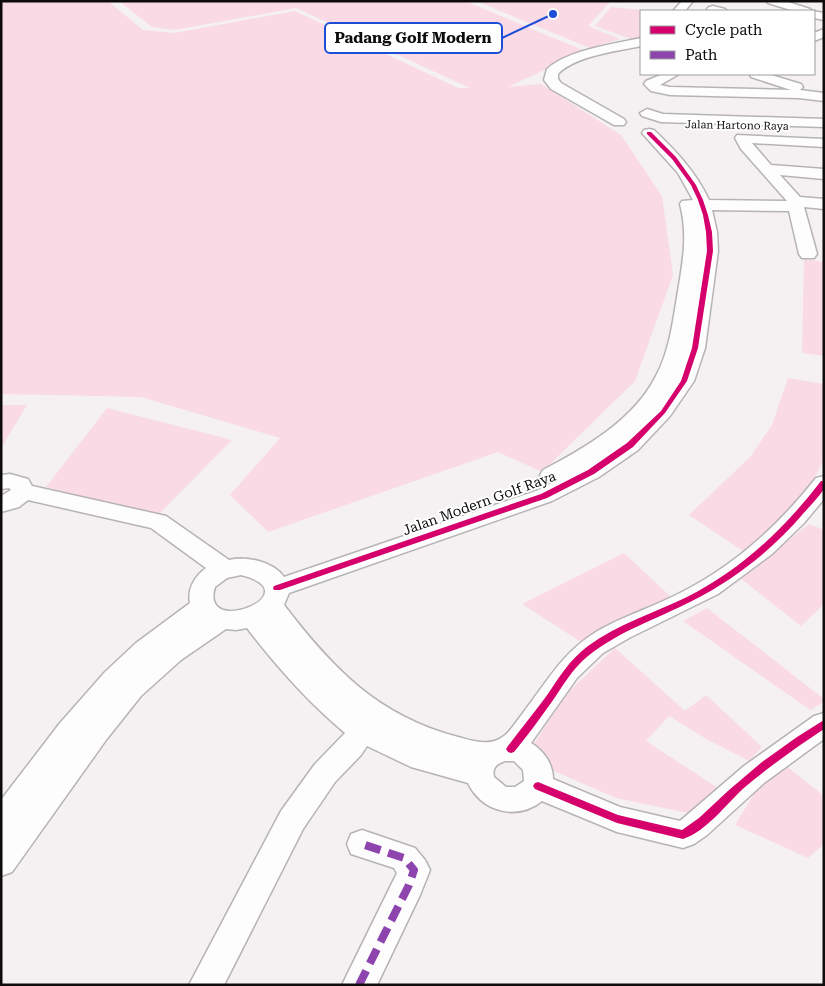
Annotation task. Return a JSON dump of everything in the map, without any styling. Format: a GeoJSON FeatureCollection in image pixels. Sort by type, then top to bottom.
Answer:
{"type":"FeatureCollection","features":[{"type":"Feature","properties":{"kind":"street"},"geometry":{"type":"LineString","coordinates":[[772,1],[803,10]]}},
{"type":"Feature","properties":{"kind":"street","name":"Jalan Modern Golf Raya"},"geometry":{"type":"LineString","coordinates":[[268,596],[532,484],[574,464],[612,437],[646,406],[666,377],[678,346],[692,266],[694,233],[689,206],[679,184],[656,152],[640,125],[556,86],[550,80],[551,74],[556,68],[566,62],[582,56],[640,42]]}},
{"type":"Feature","properties":{"kind":"street","name":"Jalan Modern Golf Raya"},"geometry":{"type":"LineString","coordinates":[[268,596],[544,496],[591,472],[630,445],[664,412],[684,381],[696,348],[710,250],[710,235],[702,202],[694,183],[674,157],[640,125],[568,85],[562,79],[568,70],[578,65],[640,46]]}},
{"type":"Feature","properties":{"kind":"street"},"geometry":{"type":"LineString","coordinates":[[671,75],[651,84],[656,88],[670,91],[807,89]]}},
{"type":"Feature","properties":{"kind":"street"},"geometry":{"type":"LineString","coordinates":[[759,75],[807,89],[824,97]]}},
{"type":"Feature","properties":{"kind":"street"},"geometry":{"type":"LineString","coordinates":[[807,89],[805,127],[824,123]]}},
{"type":"Feature","properties":{"kind":"street","name":"Jalan Hartono Raya"},"geometry":{"type":"LineString","coordinates":[[640,125],[824,128]]}},
{"type":"Feature","properties":{"kind":"street","name":"Jalan Hartono Raya"},"geometry":{"type":"LineString","coordinates":[[805,127],[824,135]]}},
{"type":"Feature","properties":{"kind":"street"},"geometry":{"type":"LineString","coordinates":[[808,254],[794,201],[746,146],[742,138],[824,143]]}},
{"type":"Feature","properties":{"kind":"street"},"geometry":{"type":"LineString","coordinates":[[766,169],[824,174]]}},
{"type":"Feature","properties":{"kind":"street"},"geometry":{"type":"LineString","coordinates":[[702,202],[794,201],[824,204]]}},
{"type":"Feature","properties":{"kind":"street"},"geometry":{"type":"LineString","coordinates":[[804,238],[824,240]]}},
{"type":"Feature","properties":{"kind":"street"},"geometry":{"type":"LineString","coordinates":[[1,482],[10,481],[20,484],[22,491],[18,498],[9,503],[1,504]]}},
{"type":"Feature","properties":{"kind":"street"},"geometry":{"type":"LineString","coordinates":[[268,596],[230,621],[212,613],[200,596],[203,585],[212,576],[225,569],[241,566],[257,568],[268,596],[284,657],[330,706],[370,724],[421,759],[491,760],[523,752],[533,759],[538,777],[531,794],[521,799],[509,800],[498,798],[487,792],[480,783],[491,760],[570,666],[598,644],[692,598],[728,576],[776,538],[808,505],[824,483]]}},
{"type":"Feature","properties":{"kind":"street"},"geometry":{"type":"LineString","coordinates":[[22,491],[158,522],[225,569]]}},
{"type":"Feature","properties":{"kind":"street"},"geometry":{"type":"LineString","coordinates":[[1,824],[77,722],[114,678],[155,641],[212,613]]}},
{"type":"Feature","properties":{"kind":"street"},"geometry":{"type":"LineString","coordinates":[[1,862],[96,732],[132,689],[212,613]]}},
{"type":"Feature","properties":{"kind":"street"},"geometry":{"type":"LineString","coordinates":[[206,985],[292,820],[325,773],[351,747],[370,724]]}},
{"type":"Feature","properties":{"kind":"street"},"geometry":{"type":"LineString","coordinates":[[538,777],[626,822],[683,835],[700,825],[732,793],[777,756],[824,724]]}},
{"type":"Feature","properties":{"kind":"street"},"geometry":{"type":"LineString","coordinates":[[358,985],[409,886],[414,870],[404,858],[362,844]]}},
{"type":"Feature","properties":{"kind":"shaded area"},"geometry":{"type":"Polygon","coordinates":[[[1,1],[108,1],[143,30],[174,33],[295,11],[458,88],[470,88],[296,8],[175,30],[152,27],[119,1],[465,1],[585,51],[508,87],[541,84],[621,135],[662,196],[673,275],[635,381],[542,472],[498,452],[268,532],[230,495],[280,438],[141,397],[1,394],[1,1]]]}},
{"type":"Feature","properties":{"kind":"shaded area"},"geometry":{"type":"Polygon","coordinates":[[[476,1],[611,1],[588,26],[620,39],[590,48],[476,1]]]}},
{"type":"Feature","properties":{"kind":"shaded area"},"geometry":{"type":"Polygon","coordinates":[[[611,7],[641,10],[640,37],[634,40],[595,26],[611,7]]]}},
{"type":"Feature","properties":{"kind":"shaded area"},"geometry":{"type":"Polygon","coordinates":[[[804,259],[824,262],[824,356],[802,353],[804,259]]]}},
{"type":"Feature","properties":{"kind":"shaded area"},"geometry":{"type":"Polygon","coordinates":[[[788,378],[824,384],[823,461],[809,489],[771,530],[743,551],[689,515],[750,457],[772,425],[788,378]]]}},
{"type":"Feature","properties":{"kind":"shaded area"},"geometry":{"type":"Polygon","coordinates":[[[1,405],[27,405],[1,448],[1,405]]]}},
{"type":"Feature","properties":{"kind":"shaded area"},"geometry":{"type":"Polygon","coordinates":[[[107,408],[232,440],[156,517],[46,487],[107,408]]]}},
{"type":"Feature","properties":{"kind":"shaded area"},"geometry":{"type":"Polygon","coordinates":[[[809,524],[824,530],[824,604],[801,626],[740,578],[809,524]]]}},
{"type":"Feature","properties":{"kind":"shaded area"},"geometry":{"type":"Polygon","coordinates":[[[624,553],[671,597],[581,642],[522,604],[624,553]]]}},
{"type":"Feature","properties":{"kind":"shaded area"},"geometry":{"type":"Polygon","coordinates":[[[707,608],[824,699],[824,702],[810,710],[683,621],[707,608]]]}},
{"type":"Feature","properties":{"kind":"shaded area"},"geometry":{"type":"Polygon","coordinates":[[[615,648],[685,711],[706,695],[762,747],[749,761],[708,740],[669,716],[646,741],[721,790],[697,815],[616,798],[547,768],[531,748],[568,692],[615,648]]]}},
{"type":"Feature","properties":{"kind":"shaded area"},"geometry":{"type":"Polygon","coordinates":[[[781,762],[824,796],[824,844],[808,858],[735,825],[762,781],[781,762]]]}},
{"type":"Feature","properties":{"kind":"marked path"},"geometry":{"type":"LineString","coordinates":[[359,985],[409,885],[414,870],[404,858],[362,844]]}},
{"type":"Feature","properties":{"kind":"cycle path"},"geometry":{"type":"LineString","coordinates":[[277,588],[544,496],[591,472],[630,445],[663,412],[684,381],[695,348],[710,251],[706,215],[693,185],[685,171],[649,133]]}},
{"type":"Feature","properties":{"kind":"cycle path"},"geometry":{"type":"LineString","coordinates":[[511,749],[568,670],[583,655],[606,638],[690,599],[728,576],[780,533],[824,483]]}},
{"type":"Feature","properties":{"kind":"cycle path"},"geometry":{"type":"LineString","coordinates":[[538,786],[617,819],[683,835],[703,821],[765,765],[824,724]]}},
{"type":"Feature","properties":{"kind":"place","name":"Padang Golf Modern"},"geometry":{"type":"Point","coordinates":[553,14]}}]}
